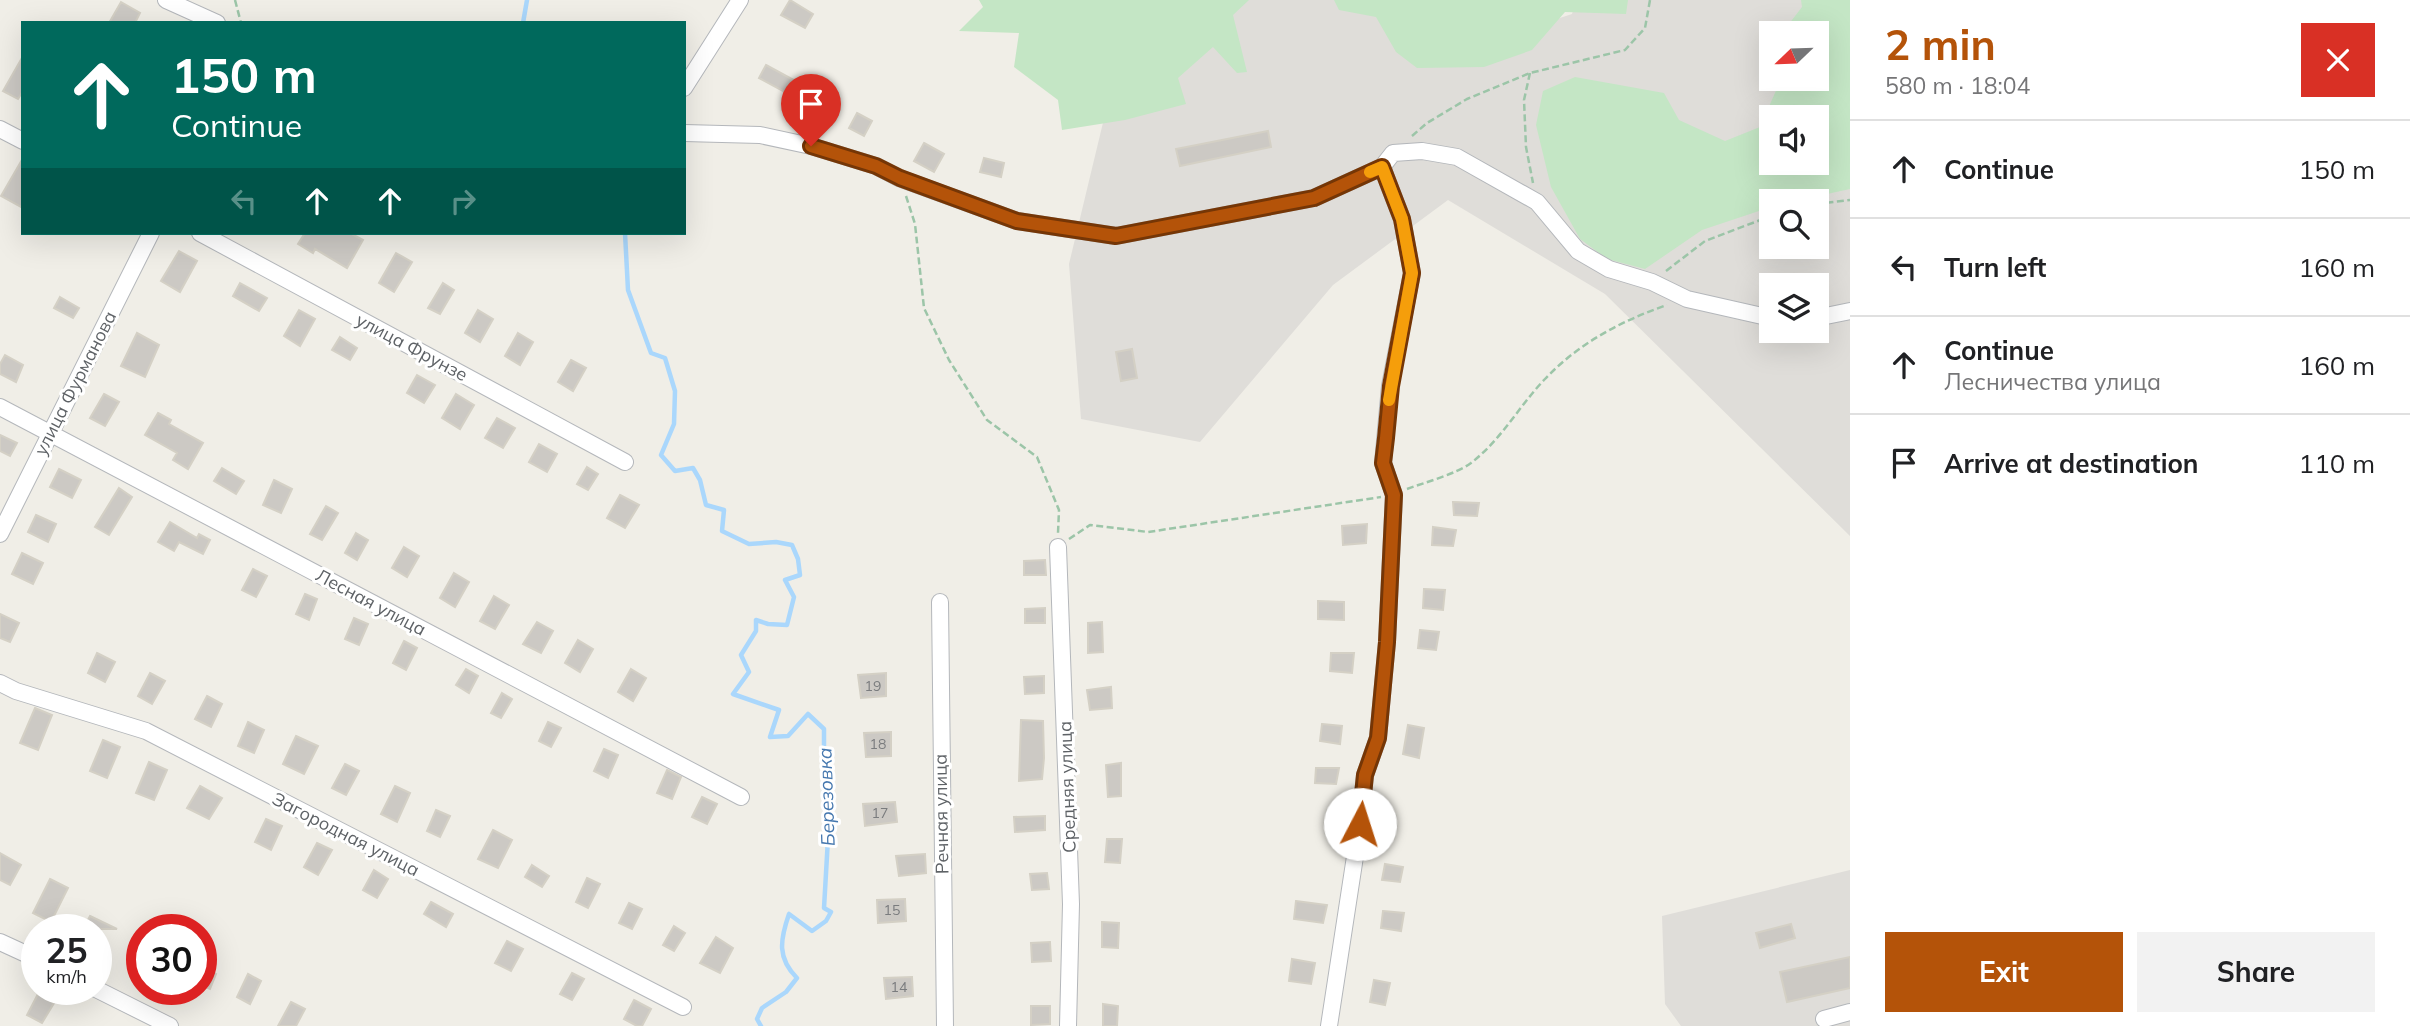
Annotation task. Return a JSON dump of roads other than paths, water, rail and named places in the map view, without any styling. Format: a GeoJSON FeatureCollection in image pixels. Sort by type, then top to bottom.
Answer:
{"type":"FeatureCollection","features":[{"type":"Feature","properties":{"kind":"street"},"geometry":{"type":"LineString","coordinates":[[166,0],[213,21]]}},
{"type":"Feature","properties":{"kind":"street"},"geometry":{"type":"LineString","coordinates":[[686,85],[740,0]]}},
{"type":"Feature","properties":{"kind":"street"},"geometry":{"type":"LineString","coordinates":[[0,129],[21,140]]}},
{"type":"Feature","properties":{"kind":"street"},"geometry":{"type":"LineString","coordinates":[[686,133],[760,135],[811,146],[876,166],[900,178],[1017,221],[1116,236],[1314,198],[1382,167],[1393,153],[1422,151],[1457,157],[1537,202],[1578,251],[1609,270],[1652,282],[1687,299],[1759,315]]}},
{"type":"Feature","properties":{"kind":"street"},"geometry":{"type":"LineString","coordinates":[[1329,1026],[1365,775],[1378,738],[1387,642],[1394,495],[1383,463],[1391,386],[1412,273],[1402,219],[1382,167]]}},
{"type":"Feature","properties":{"kind":"street","name":"улица Фурманова"},"geometry":{"type":"LineString","coordinates":[[0,534],[150,235]]}},
{"type":"Feature","properties":{"kind":"street","name":"улица Фрунзе"},"geometry":{"type":"LineString","coordinates":[[204,235],[625,462]]}},
{"type":"Feature","properties":{"kind":"street","name":"Лесная улица"},"geometry":{"type":"LineString","coordinates":[[0,407],[741,797]]}},
{"type":"Feature","properties":{"kind":"street","name":"Средняя улица"},"geometry":{"type":"LineString","coordinates":[[1058,547],[1072,904],[1068,1026]]}},
{"type":"Feature","properties":{"kind":"street","name":"Речная улица"},"geometry":{"type":"LineString","coordinates":[[940,602],[945,1026]]}},
{"type":"Feature","properties":{"kind":"street","name":"Загородная улица"},"geometry":{"type":"LineString","coordinates":[[0,683],[16,691],[146,731],[683,1007]]}},
{"type":"Feature","properties":{"kind":"street"},"geometry":{"type":"LineString","coordinates":[[0,942],[21,952]]}},
{"type":"Feature","properties":{"kind":"street"},"geometry":{"type":"LineString","coordinates":[[112,997],[170,1026]]}},
{"type":"Feature","properties":{"kind":"street"},"geometry":{"type":"LineString","coordinates":[[1824,1019],[1850,1012]]}},
{"type":"Feature","properties":{"kind":"waterway","name":"Березовка"},"geometry":{"type":"LineString","coordinates":[[523,21],[527,0]]}},
{"type":"Feature","properties":{"kind":"waterway","name":"Березовка"},"geometry":{"type":"LineString","coordinates":[[625,235],[628,290],[651,353],[665,358],[675,391],[674,424],[661,455],[675,471],[693,468],[700,480],[706,505],[724,510],[722,531],[749,544],[776,542],[792,545],[798,559],[800,575],[785,580],[794,597],[787,625],[756,620],[756,631],[741,655],[749,672],[733,694],[779,710],[770,737],[788,736],[808,714],[824,729],[824,794],[829,821],[824,908],[831,912],[826,921],[812,931],[789,914],[782,948],[786,963],[797,978],[786,992],[762,1008],[757,1019],[761,1026]]}}]}
